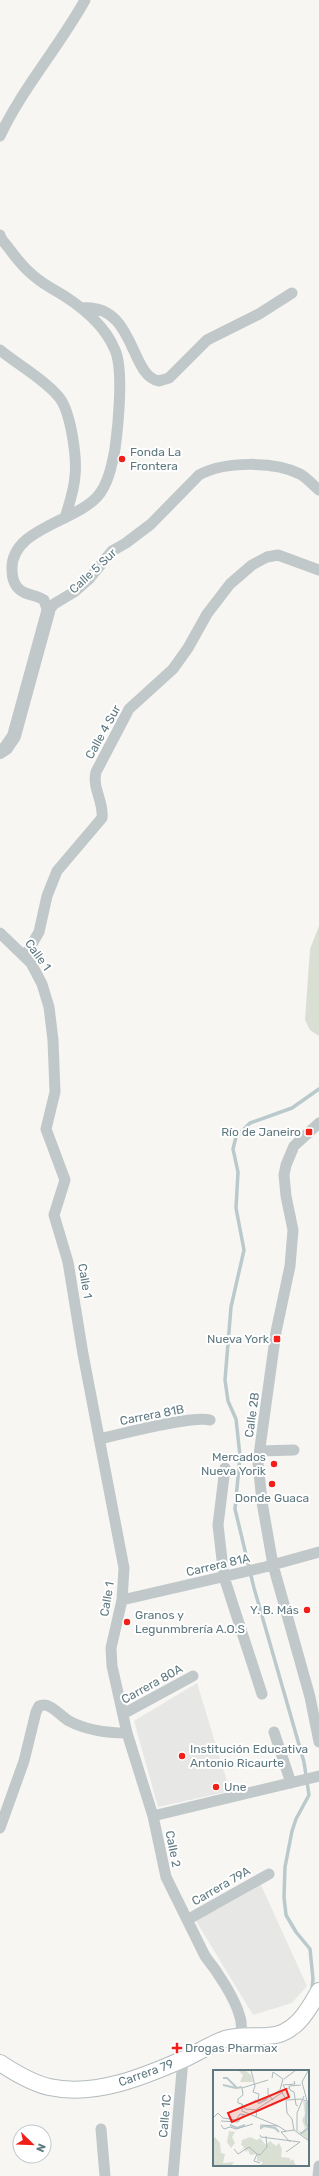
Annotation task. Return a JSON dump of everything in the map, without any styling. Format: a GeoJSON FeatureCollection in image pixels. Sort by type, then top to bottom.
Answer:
{"type":"FeatureCollection","features":[{"type":"Feature","properties":{"kind":"main road","name":"Carrera 79"},"geometry":{"type":"LineString","coordinates":[[0,2063],[36,2082],[50,2087],[78,2089],[122,2083],[183,2059],[223,2040],[242,2036],[276,2036],[293,2027],[303,2018],[319,1991]]}},
{"type":"Feature","properties":{"kind":"street"},"geometry":{"type":"LineString","coordinates":[[0,136],[32,78],[68,30],[85,0]]}},
{"type":"Feature","properties":{"kind":"street"},"geometry":{"type":"LineString","coordinates":[[0,235],[26,271],[82,308],[109,339],[116,350],[119,376],[117,426],[112,464],[102,490],[86,506],[26,539],[18,549],[13,561],[12,572],[18,588],[26,594],[40,597],[46,604],[48,612],[14,736],[6,748],[0,752]]}},
{"type":"Feature","properties":{"kind":"street"},"geometry":{"type":"LineString","coordinates":[[82,308],[98,308],[105,311],[114,319],[128,336],[149,376],[159,381],[169,378],[207,340],[259,314],[292,293]]}},
{"type":"Feature","properties":{"kind":"street"},"geometry":{"type":"LineString","coordinates":[[0,350],[54,392],[59,397],[67,412],[75,466],[73,491],[65,518]]}},
{"type":"Feature","properties":{"kind":"street","name":"Calle 5 Sur"},"geometry":{"type":"LineString","coordinates":[[48,612],[54,604],[74,592],[89,579],[112,551],[126,543],[151,524],[199,475],[219,467],[243,464],[277,468],[300,474],[319,490]]}},
{"type":"Feature","properties":{"kind":"street","name":"Calle 4 Sur"},"geometry":{"type":"LineString","coordinates":[[25,956],[39,932],[47,896],[57,871],[102,818],[101,805],[94,781],[96,772],[129,709],[173,669],[222,592],[252,566],[267,557],[278,555],[319,570]]}},
{"type":"Feature","properties":{"kind":"street","name":"Calle 1"},"geometry":{"type":"LineString","coordinates":[[0,933],[25,956],[42,984],[51,1021],[55,1092],[46,1129],[65,1180],[54,1215],[68,1262],[124,1568],[122,1600],[114,1633],[112,1654]]}},
{"type":"Feature","properties":{"kind":"street","name":"Calle 2B"},"geometry":{"type":"LineString","coordinates":[[319,1123],[294,1146],[286,1165],[284,1175],[292,1230],[290,1266],[276,1332],[258,1462],[259,1483],[273,1565],[314,1696],[319,1742]]}},
{"type":"Feature","properties":{"kind":"street","name":"Carrera 81B"},"geometry":{"type":"LineString","coordinates":[[99,1438],[204,1418],[210,1420]]}},
{"type":"Feature","properties":{"kind":"street"},"geometry":{"type":"LineString","coordinates":[[260,1452],[294,1450]]}},
{"type":"Feature","properties":{"kind":"street"},"geometry":{"type":"LineString","coordinates":[[225,1468],[218,1525],[224,1577],[262,1694]]}},
{"type":"Feature","properties":{"kind":"street","name":"Carrera 81A"},"geometry":{"type":"LineString","coordinates":[[122,1600],[242,1573],[319,1552]]}},
{"type":"Feature","properties":{"kind":"street","name":"Calle 2"},"geometry":{"type":"LineString","coordinates":[[112,1654],[122,1714],[153,1816],[166,1877],[205,1956],[237,2009],[240,2018],[242,2036]]}},
{"type":"Feature","properties":{"kind":"street","name":"Carrera 80A"},"geometry":{"type":"LineString","coordinates":[[122,1714],[193,1676]]}},
{"type":"Feature","properties":{"kind":"street"},"geometry":{"type":"LineString","coordinates":[[0,1828],[24,1761],[36,1712],[39,1706],[45,1705],[68,1721],[78,1725],[98,1730],[127,1733]]}},
{"type":"Feature","properties":{"kind":"street"},"geometry":{"type":"LineString","coordinates":[[274,1732],[295,1782]]}},
{"type":"Feature","properties":{"kind":"street"},"geometry":{"type":"LineString","coordinates":[[153,1816],[316,1777]]}},
{"type":"Feature","properties":{"kind":"street","name":"Carrera 79A"},"geometry":{"type":"LineString","coordinates":[[187,1920],[269,1874]]}},
{"type":"Feature","properties":{"kind":"street","name":"Calle 1C"},"geometry":{"type":"LineString","coordinates":[[173,2176],[183,2059]]}},
{"type":"Feature","properties":{"kind":"street"},"geometry":{"type":"LineString","coordinates":[[101,2129],[108,2175]]}},
{"type":"Feature","properties":{"kind":"street"},"geometry":{"type":"LineString","coordinates":[[318,2176],[319,2166]]}},
{"type":"Feature","properties":{"kind":"shaded area"},"geometry":{"type":"Polygon","coordinates":[[[319,926],[319,1036],[310,1030],[305,1020],[310,949],[319,926]]]}},
{"type":"Feature","properties":{"kind":"shaded area","name":"Institución Educativa Antonio Ricaurte"},"geometry":{"type":"Polygon","coordinates":[[[197,1683],[230,1791],[158,1807],[134,1721],[197,1683]]]}},
{"type":"Feature","properties":{"kind":"shaded area"},"geometry":{"type":"Polygon","coordinates":[[[261,1885],[307,1986],[292,2003],[253,2015],[196,1921],[261,1885]]]}},
{"type":"Feature","properties":{"kind":"waterway"},"geometry":{"type":"LineString","coordinates":[[312,1989],[313,1979],[310,1949],[296,1932],[286,1915],[284,1897],[285,1867],[292,1831],[296,1819],[309,1795],[304,1762],[254,1588],[235,1509],[240,1456],[236,1419],[228,1401],[225,1380],[231,1307],[244,1250],[236,1208],[238,1172],[233,1149],[236,1137],[250,1123],[292,1108],[319,1089]]}},
{"type":"Feature","properties":{"kind":"place","name":"Fonda La Frontera"},"geometry":{"type":"Point","coordinates":[122,459]}},
{"type":"Feature","properties":{"kind":"place","name":"Río de Janeiro"},"geometry":{"type":"Point","coordinates":[309,1132]}},
{"type":"Feature","properties":{"kind":"place","name":"Nueva York"},"geometry":{"type":"Point","coordinates":[277,1339]}},
{"type":"Feature","properties":{"kind":"place","name":"Mercados Nueva Yorik"},"geometry":{"type":"Point","coordinates":[274,1464]}},
{"type":"Feature","properties":{"kind":"place","name":"Donde Guaca"},"geometry":{"type":"Point","coordinates":[272,1484]}},
{"type":"Feature","properties":{"kind":"place","name":"Y. B. Más"},"geometry":{"type":"Point","coordinates":[307,1610]}},
{"type":"Feature","properties":{"kind":"place","name":"Granos y Legunmbrería A.O.S"},"geometry":{"type":"Point","coordinates":[127,1622]}},
{"type":"Feature","properties":{"kind":"place","name":"Institución Educativa Antonio Ricaurte"},"geometry":{"type":"Point","coordinates":[182,1756]}},
{"type":"Feature","properties":{"kind":"place","name":"Une"},"geometry":{"type":"Point","coordinates":[216,1787]}},
{"type":"Feature","properties":{"kind":"place","name":"Drogas Pharmax"},"geometry":{"type":"Point","coordinates":[177,2048]}}]}
